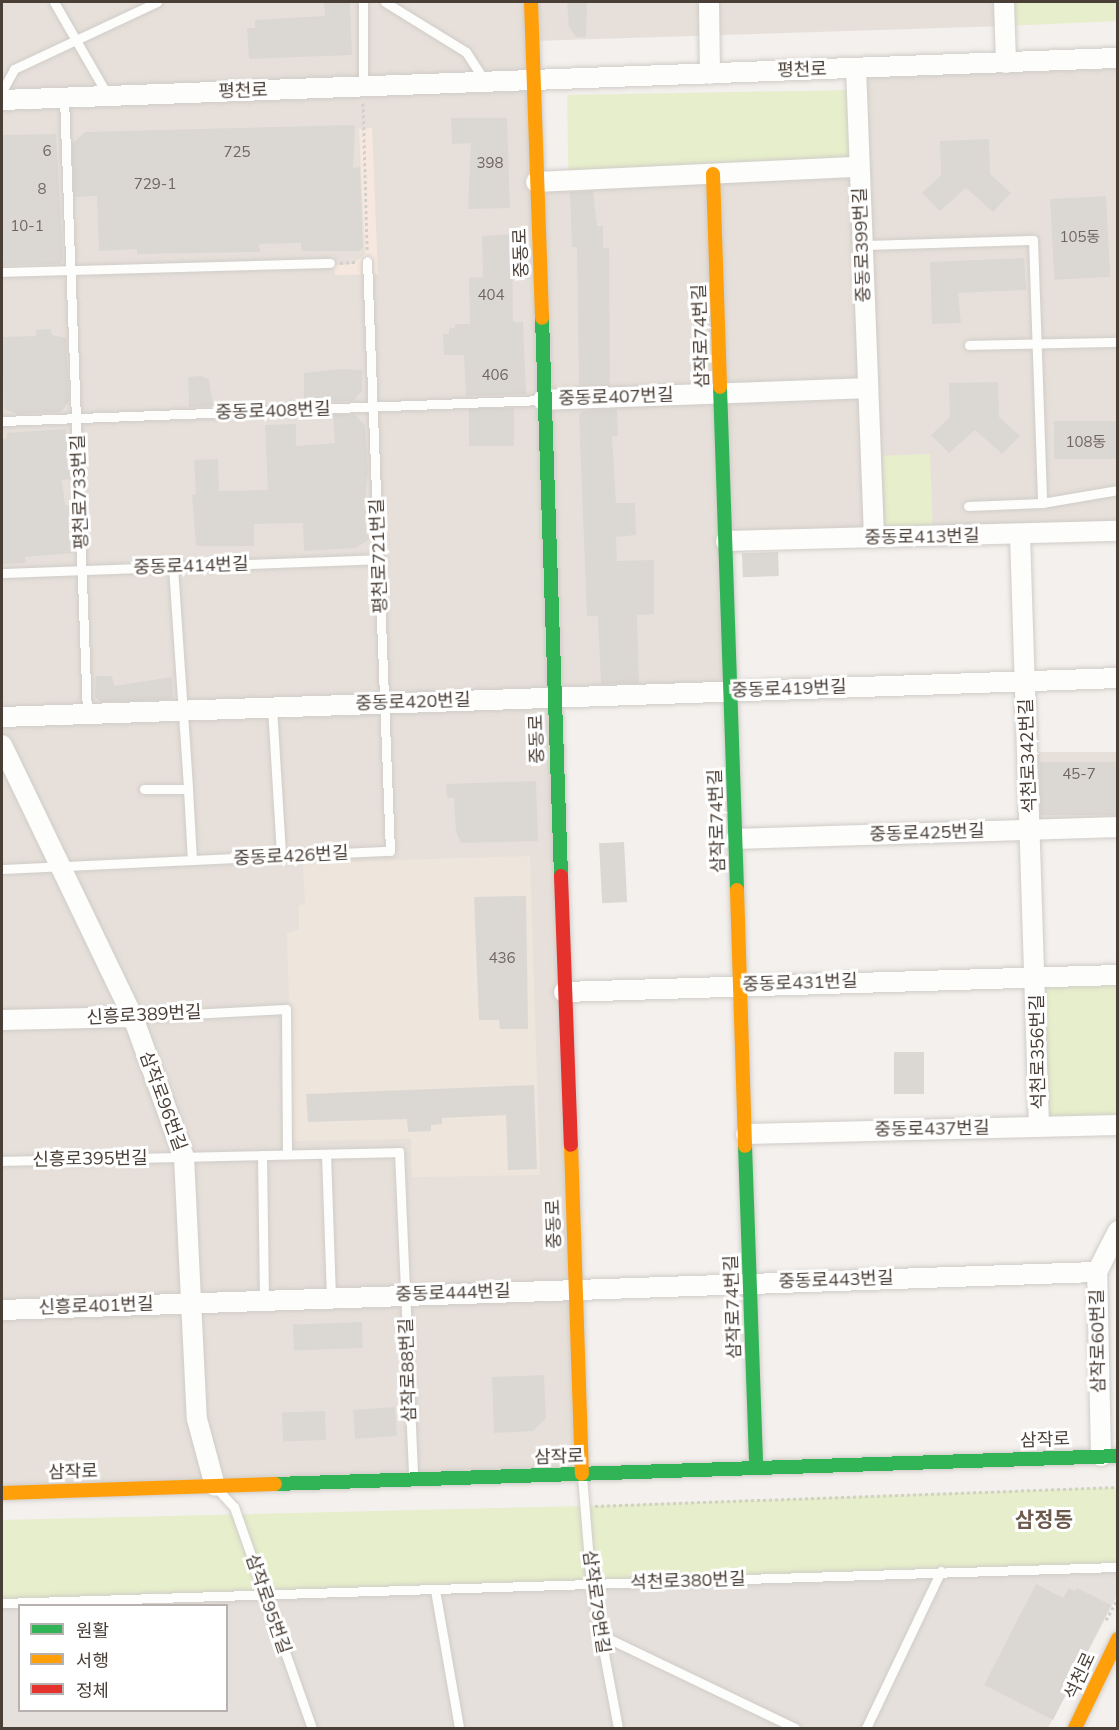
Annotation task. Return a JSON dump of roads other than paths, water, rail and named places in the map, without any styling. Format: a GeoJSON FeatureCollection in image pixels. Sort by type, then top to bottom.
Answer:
{"type":"FeatureCollection","features":[{"type":"Feature","properties":{"kind":"street","name":"중동로"},"geometry":{"type":"LineString","coordinates":[[531,2],[553,697],[582,1474]]}},
{"type":"Feature","properties":{"kind":"street"},"geometry":{"type":"LineString","coordinates":[[710,2],[710,74]]}},
{"type":"Feature","properties":{"kind":"street"},"geometry":{"type":"LineString","coordinates":[[1004,2],[1006,63]]}},
{"type":"Feature","properties":{"kind":"street","name":"평천로"},"geometry":{"type":"LineString","coordinates":[[2,100],[1118,58]]}},
{"type":"Feature","properties":{"kind":"street"},"geometry":{"type":"LineString","coordinates":[[856,68],[860,168]]}},
{"type":"Feature","properties":{"kind":"street","name":"중동로399번길"},"geometry":{"type":"LineString","coordinates":[[536,182],[860,168],[874,538]]}},
{"type":"Feature","properties":{"kind":"street","name":"삼작로74번길"},"geometry":{"type":"LineString","coordinates":[[713,174],[756,1468]]}},
{"type":"Feature","properties":{"kind":"street","name":"중동로407번길"},"geometry":{"type":"LineString","coordinates":[[543,400],[868,388]]}},
{"type":"Feature","properties":{"kind":"street","name":"중동로413번길"},"geometry":{"type":"LineString","coordinates":[[726,541],[1118,531]]}},
{"type":"Feature","properties":{"kind":"street","name":"석천로342번길"},"geometry":{"type":"LineString","coordinates":[[1020,535],[1031,830]]}},
{"type":"Feature","properties":{"kind":"street","name":"석천로342번길"},"geometry":{"type":"LineString","coordinates":[[1025,681],[1118,678]]}},
{"type":"Feature","properties":{"kind":"street","name":"중동로419번길"},"geometry":{"type":"LineString","coordinates":[[553,697],[1025,681]]}},
{"type":"Feature","properties":{"kind":"street","name":"중동로420번길"},"geometry":{"type":"LineString","coordinates":[[2,717],[553,697]]}},
{"type":"Feature","properties":{"kind":"street","name":"삼작로96번길"},"geometry":{"type":"LineString","coordinates":[[2,745],[133,1017],[184,1157],[197,1419],[215,1486]]}},
{"type":"Feature","properties":{"kind":"street","name":"중동로425번길"},"geometry":{"type":"LineString","coordinates":[[736,839],[1118,827]]}},
{"type":"Feature","properties":{"kind":"street","name":"석천로356번길"},"geometry":{"type":"LineString","coordinates":[[1031,830],[1039,1127]]}},
{"type":"Feature","properties":{"kind":"street","name":"석천로356번길"},"geometry":{"type":"LineString","coordinates":[[1036,977],[1118,975]]}},
{"type":"Feature","properties":{"kind":"street","name":"중동로431번길"},"geometry":{"type":"LineString","coordinates":[[564,992],[1036,977]]}},
{"type":"Feature","properties":{"kind":"street","name":"신흥로389번길"},"geometry":{"type":"LineString","coordinates":[[2,1020],[133,1017]]}},
{"type":"Feature","properties":{"kind":"street","name":"중동로437번길"},"geometry":{"type":"LineString","coordinates":[[746,1134],[1118,1125]]}},
{"type":"Feature","properties":{"kind":"street","name":"삼작로60번길"},"geometry":{"type":"LineString","coordinates":[[1109,1456],[1097,1272],[1118,1231]]}},
{"type":"Feature","properties":{"kind":"street","name":"중동로443번길"},"geometry":{"type":"LineString","coordinates":[[575,1288],[1097,1272]]}},
{"type":"Feature","properties":{"kind":"street","name":"중동로444번길"},"geometry":{"type":"LineString","coordinates":[[191,1302],[575,1288]]}},
{"type":"Feature","properties":{"kind":"street","name":"신흥로401번길"},"geometry":{"type":"LineString","coordinates":[[2,1310],[191,1302]]}},
{"type":"Feature","properties":{"kind":"street","name":"삼작로"},"geometry":{"type":"LineString","coordinates":[[2,1493],[1109,1456]]}},
{"type":"Feature","properties":{"kind":"street","name":"석천로"},"geometry":{"type":"LineString","coordinates":[[1075,1728],[1118,1640]]}},
{"type":"Feature","properties":{"kind":"lane"},"geometry":{"type":"LineString","coordinates":[[54,2],[108,96]]}},
{"type":"Feature","properties":{"kind":"lane"},"geometry":{"type":"LineString","coordinates":[[2,91],[14,69],[157,2]]}},
{"type":"Feature","properties":{"kind":"lane"},"geometry":{"type":"LineString","coordinates":[[363,2],[363,86]]}},
{"type":"Feature","properties":{"kind":"lane"},"geometry":{"type":"LineString","coordinates":[[385,2],[466,52],[486,81]]}},
{"type":"Feature","properties":{"kind":"lane","name":"평천로733번길"},"geometry":{"type":"LineString","coordinates":[[64,98],[73,270],[87,714]]}},
{"type":"Feature","properties":{"kind":"lane"},"geometry":{"type":"LineString","coordinates":[[862,245],[1033,240],[1042,503]]}},
{"type":"Feature","properties":{"kind":"lane","name":"평천로721번길"},"geometry":{"type":"LineString","coordinates":[[368,261],[390,851]]}},
{"type":"Feature","properties":{"kind":"lane"},"geometry":{"type":"LineString","coordinates":[[2,272],[330,263]]}},
{"type":"Feature","properties":{"kind":"lane"},"geometry":{"type":"LineString","coordinates":[[969,345],[1118,342]]}},
{"type":"Feature","properties":{"kind":"lane","name":"중동로408번길"},"geometry":{"type":"LineString","coordinates":[[2,421],[543,400]]}},
{"type":"Feature","properties":{"kind":"lane"},"geometry":{"type":"LineString","coordinates":[[968,506],[1042,503],[1118,490]]}},
{"type":"Feature","properties":{"kind":"lane","name":"중동로414번길"},"geometry":{"type":"LineString","coordinates":[[2,573],[380,560]]}},
{"type":"Feature","properties":{"kind":"lane"},"geometry":{"type":"LineString","coordinates":[[173,567],[179,702],[183,711],[192,860]]}},
{"type":"Feature","properties":{"kind":"lane"},"geometry":{"type":"LineString","coordinates":[[273,707],[280,856]]}},
{"type":"Feature","properties":{"kind":"lane"},"geometry":{"type":"LineString","coordinates":[[144,789],[188,789]]}},
{"type":"Feature","properties":{"kind":"lane","name":"중동로426번길"},"geometry":{"type":"LineString","coordinates":[[2,869],[390,851]]}},
{"type":"Feature","properties":{"kind":"lane","name":"신흥로389번길"},"geometry":{"type":"LineString","coordinates":[[133,1017],[286,1009],[287,1154]]}},
{"type":"Feature","properties":{"kind":"lane","name":"신흥로395번길"},"geometry":{"type":"LineString","coordinates":[[2,1161],[399,1152]]}},
{"type":"Feature","properties":{"kind":"lane","name":"삼작로88번길"},"geometry":{"type":"LineString","coordinates":[[399,1152],[413,1480]]}},
{"type":"Feature","properties":{"kind":"lane"},"geometry":{"type":"LineString","coordinates":[[326,1154],[331,1297]]}},
{"type":"Feature","properties":{"kind":"lane"},"geometry":{"type":"LineString","coordinates":[[262,1155],[264,1300]]}},
{"type":"Feature","properties":{"kind":"lane","name":"삼작로79번길"},"geometry":{"type":"LineString","coordinates":[[582,1474],[591,1585],[618,1728]]}},
{"type":"Feature","properties":{"kind":"lane","name":"삼작로95번길"},"geometry":{"type":"LineString","coordinates":[[215,1486],[234,1508],[312,1728]]}},
{"type":"Feature","properties":{"kind":"lane","name":"석천로380번길"},"geometry":{"type":"LineString","coordinates":[[2,1603],[1118,1566]]}},
{"type":"Feature","properties":{"kind":"lane"},"geometry":{"type":"LineString","coordinates":[[866,1728],[941,1571]]}},
{"type":"Feature","properties":{"kind":"lane"},"geometry":{"type":"LineString","coordinates":[[435,1590],[459,1728]]}},
{"type":"Feature","properties":{"kind":"lane"},"geometry":{"type":"LineString","coordinates":[[599,1634],[795,1728]]}},
{"type":"Feature","properties":{"kind":"district","name":"삼정동"},"geometry":{"type":"Point","coordinates":[1044,1519]}}]}
